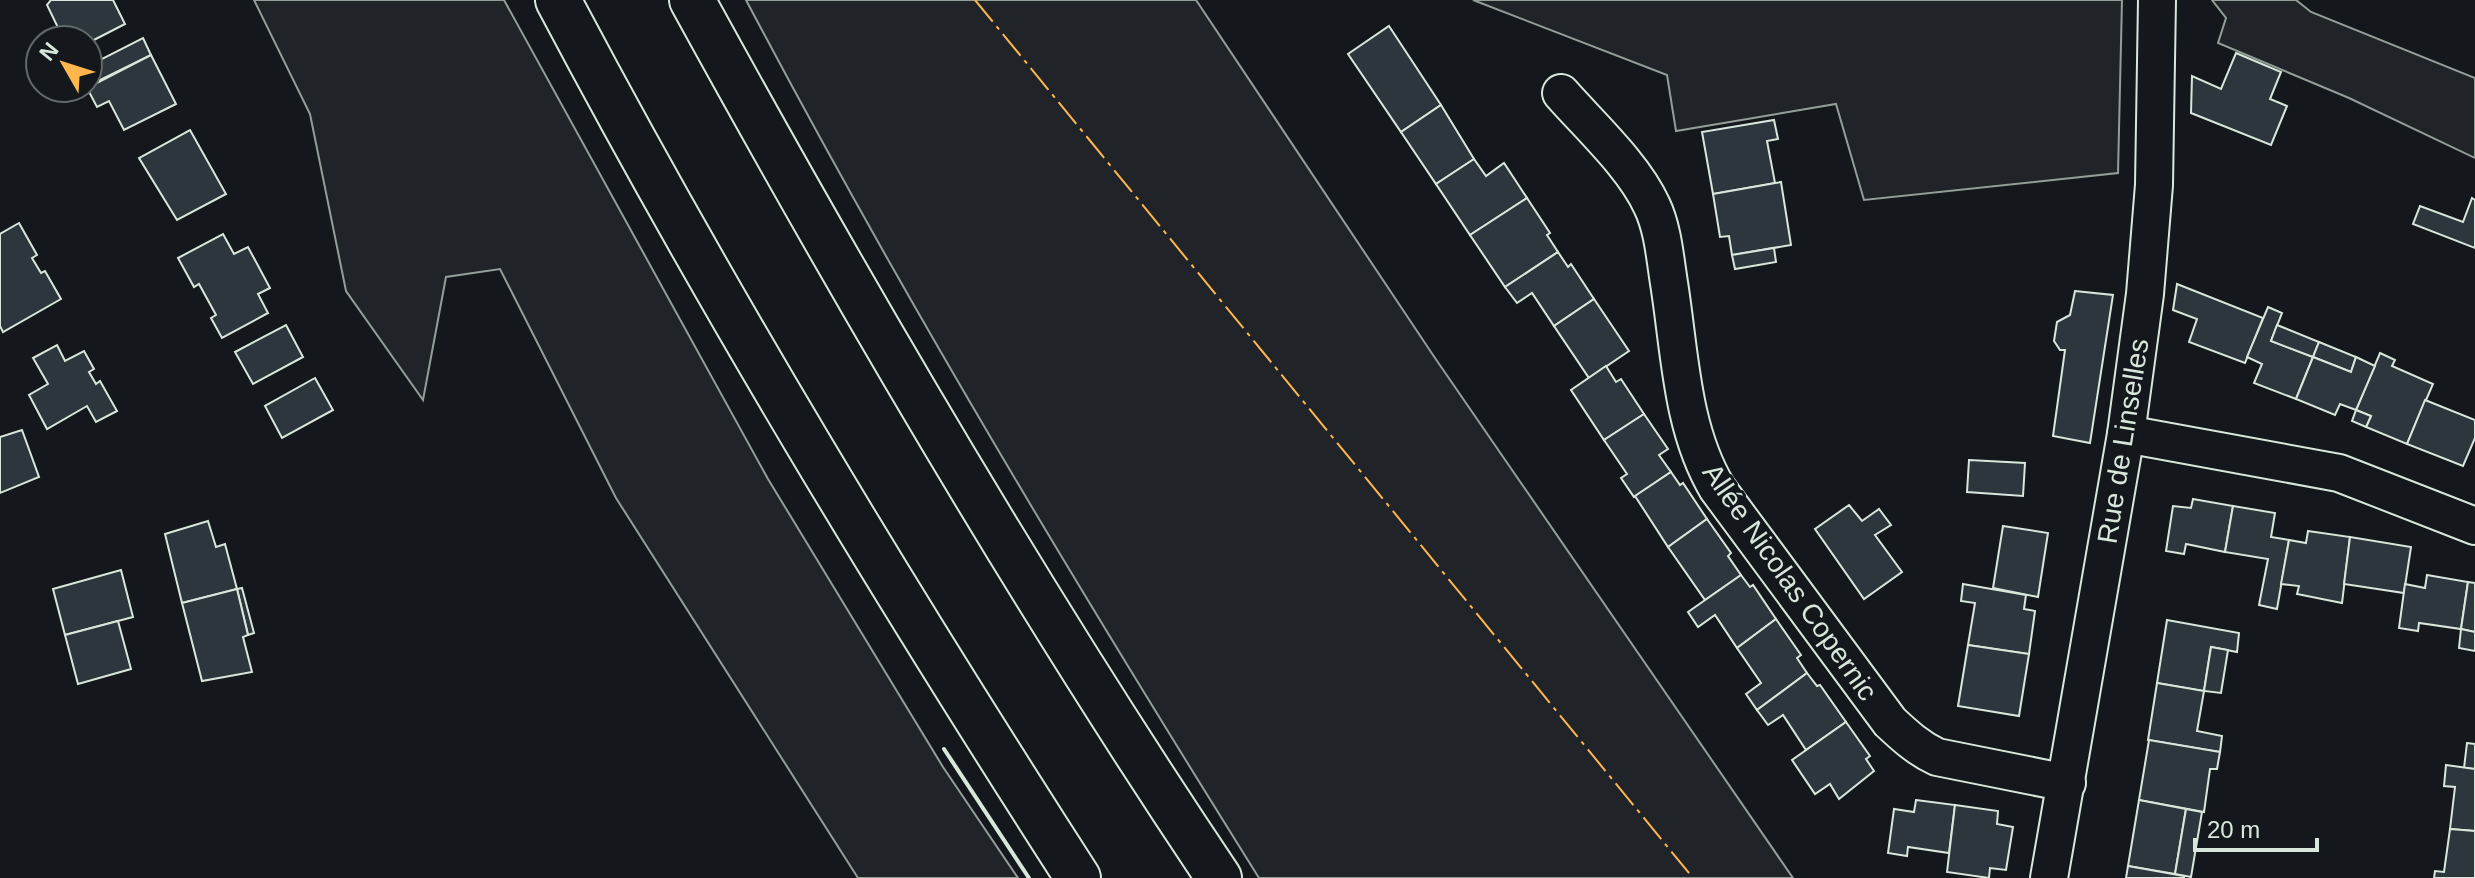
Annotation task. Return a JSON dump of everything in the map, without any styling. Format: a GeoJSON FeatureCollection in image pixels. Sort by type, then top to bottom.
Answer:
{"type":"FeatureCollection","features":[{"type":"Feature","properties":{"kind":"highway"},"geometry":{"type":"LineString","coordinates":[[558,0],[700,256],[817,457],[1078,878]]}},
{"type":"Feature","properties":{"kind":"highway"},"geometry":{"type":"LineString","coordinates":[[692,0],[924,408],[1103,701],[1219,878]]}},
{"type":"Feature","properties":{"kind":"street","name":"Rue de Linselles"},"geometry":{"type":"LineString","coordinates":[[2049,878],[2126,434],[2145,294],[2153,200],[2157,0]]}},
{"type":"Feature","properties":{"kind":"street","name":"Allée Nicolas Copernic"},"geometry":{"type":"LineString","coordinates":[[1561,93],[1637,181],[1652,205],[1665,251],[1689,424],[1705,468],[1726,501],[1890,722],[1904,736],[1921,750],[1937,757],[2067,783]]}},
{"type":"Feature","properties":{"kind":"street"},"geometry":{"type":"LineString","coordinates":[[2126,434],[2339,473],[2475,526]]}},
{"type":"Feature","properties":{"kind":"shaded area"},"geometry":{"type":"Polygon","coordinates":[[[254,0],[504,0],[768,479],[943,767],[1018,878],[858,878],[616,498],[500,269],[446,277],[423,400],[346,291],[310,114],[254,0]]]}},
{"type":"Feature","properties":{"kind":"shaded area"},"geometry":{"type":"Polygon","coordinates":[[[746,0],[1196,0],[1435,358],[1793,878],[1259,878],[994,444],[746,0]]]}},
{"type":"Feature","properties":{"kind":"shaded area"},"geometry":{"type":"Polygon","coordinates":[[[1473,0],[2122,0],[2118,173],[1864,200],[1836,104],[1676,131],[1667,75],[1473,0]]]}},
{"type":"Feature","properties":{"kind":"shaded area"},"geometry":{"type":"Polygon","coordinates":[[[2212,0],[2296,0],[2311,12],[2475,78],[2475,158],[2349,98],[2218,43],[2226,18],[2212,0]]]}},
{"type":"Feature","properties":{"kind":"building"},"geometry":{"type":"Polygon","coordinates":[[[51,0],[113,0],[125,24],[104,35],[104,24],[56,24],[47,5],[51,0]]]}},
{"type":"Feature","properties":{"kind":"building"},"geometry":{"type":"Polygon","coordinates":[[[1389,26],[1441,105],[1401,132],[1348,54],[1389,26]]]}},
{"type":"Feature","properties":{"kind":"building"},"geometry":{"type":"Polygon","coordinates":[[[143,38],[151,55],[104,78],[104,58],[143,38]]]}},
{"type":"Feature","properties":{"kind":"building"},"geometry":{"type":"Polygon","coordinates":[[[2236,53],[2281,72],[2270,99],[2287,106],[2271,145],[2191,113],[2192,76],[2221,89],[2236,53]]]}},
{"type":"Feature","properties":{"kind":"building"},"geometry":{"type":"Polygon","coordinates":[[[151,55],[176,104],[124,130],[109,101],[104,104],[104,79],[151,55]]]}},
{"type":"Feature","properties":{"kind":"building"},"geometry":{"type":"Polygon","coordinates":[[[1441,105],[1474,159],[1436,184],[1401,132],[1441,105]]]}},
{"type":"Feature","properties":{"kind":"building"},"geometry":{"type":"Polygon","coordinates":[[[1774,120],[1778,139],[1767,141],[1775,183],[1713,194],[1702,132],[1774,120]]]}},
{"type":"Feature","properties":{"kind":"building"},"geometry":{"type":"Polygon","coordinates":[[[190,130],[226,194],[177,220],[139,158],[190,130]]]}},
{"type":"Feature","properties":{"kind":"building"},"geometry":{"type":"Polygon","coordinates":[[[1474,159],[1486,176],[1504,163],[1527,198],[1470,235],[1436,184],[1474,159]]]}},
{"type":"Feature","properties":{"kind":"building"},"geometry":{"type":"Polygon","coordinates":[[[1781,182],[1791,245],[1732,255],[1729,236],[1720,237],[1713,194],[1781,182]]]}},
{"type":"Feature","properties":{"kind":"building"},"geometry":{"type":"Polygon","coordinates":[[[1527,198],[1550,233],[1547,235],[1558,252],[1505,287],[1470,235],[1527,198]]]}},
{"type":"Feature","properties":{"kind":"building"},"geometry":{"type":"Polygon","coordinates":[[[2472,198],[2475,200],[2475,248],[2413,224],[2420,206],[2463,222],[2472,198]]]}},
{"type":"Feature","properties":{"kind":"building"},"geometry":{"type":"Polygon","coordinates":[[[19,223],[37,255],[32,258],[41,273],[45,271],[61,299],[3,332],[0,326],[0,234],[19,223]]]}},
{"type":"Feature","properties":{"kind":"building"},"geometry":{"type":"Polygon","coordinates":[[[223,234],[234,254],[248,247],[270,288],[258,294],[268,313],[222,338],[211,318],[216,315],[199,284],[194,287],[178,258],[223,234]]]}},
{"type":"Feature","properties":{"kind":"building"},"geometry":{"type":"Polygon","coordinates":[[[1774,248],[1776,262],[1735,269],[1732,255],[1774,248]]]}},
{"type":"Feature","properties":{"kind":"building"},"geometry":{"type":"Polygon","coordinates":[[[1558,252],[1568,267],[1571,264],[1594,299],[1554,326],[1532,293],[1517,303],[1505,287],[1558,252]]]}},
{"type":"Feature","properties":{"kind":"building"},"geometry":{"type":"Polygon","coordinates":[[[2177,284],[2263,318],[2245,363],[2189,342],[2197,319],[2173,310],[2177,284]]]}},
{"type":"Feature","properties":{"kind":"building"},"geometry":{"type":"Polygon","coordinates":[[[2075,291],[2113,295],[2090,443],[2053,436],[2065,350],[2060,350],[2054,341],[2057,322],[2070,315],[2075,291]]]}},
{"type":"Feature","properties":{"kind":"building"},"geometry":{"type":"Polygon","coordinates":[[[1594,299],[1629,351],[1589,378],[1554,326],[1594,299]]]}},
{"type":"Feature","properties":{"kind":"building"},"geometry":{"type":"Polygon","coordinates":[[[2268,307],[2282,313],[2271,341],[2313,357],[2296,399],[2254,383],[2262,364],[2247,357],[2268,307]]]}},
{"type":"Feature","properties":{"kind":"building"},"geometry":{"type":"Polygon","coordinates":[[[286,325],[303,357],[253,384],[235,352],[286,325]]]}},
{"type":"Feature","properties":{"kind":"building"},"geometry":{"type":"Polygon","coordinates":[[[2277,325],[2319,342],[2313,357],[2271,341],[2277,325]]]}},
{"type":"Feature","properties":{"kind":"building"},"geometry":{"type":"Polygon","coordinates":[[[2319,342],[2356,357],[2351,372],[2313,357],[2319,342]]]}},
{"type":"Feature","properties":{"kind":"building"},"geometry":{"type":"Polygon","coordinates":[[[57,345],[65,361],[84,351],[94,369],[89,372],[96,384],[100,381],[117,411],[96,422],[87,406],[47,429],[29,395],[48,384],[33,358],[57,345]]]}},
{"type":"Feature","properties":{"kind":"building"},"geometry":{"type":"Polygon","coordinates":[[[2380,353],[2395,360],[2392,366],[2433,384],[2407,444],[2366,427],[2371,416],[2356,410],[2380,353]]]}},
{"type":"Feature","properties":{"kind":"building"},"geometry":{"type":"Polygon","coordinates":[[[2313,357],[2351,372],[2356,357],[2375,366],[2356,410],[2340,404],[2335,415],[2296,399],[2313,357]]]}},
{"type":"Feature","properties":{"kind":"building"},"geometry":{"type":"Polygon","coordinates":[[[1606,366],[1616,382],[1621,379],[1644,414],[1604,440],[1571,390],[1606,366]]]}},
{"type":"Feature","properties":{"kind":"building"},"geometry":{"type":"Polygon","coordinates":[[[315,378],[333,410],[282,438],[265,406],[315,378]]]}},
{"type":"Feature","properties":{"kind":"building"},"geometry":{"type":"Polygon","coordinates":[[[2425,400],[2475,420],[2475,438],[2463,466],[2407,444],[2425,400]]]}},
{"type":"Feature","properties":{"kind":"building"},"geometry":{"type":"Polygon","coordinates":[[[2356,410],[2371,416],[2366,427],[2352,421],[2356,410]]]}},
{"type":"Feature","properties":{"kind":"building"},"geometry":{"type":"Polygon","coordinates":[[[1644,414],[1668,449],[1659,455],[1671,472],[1634,497],[1621,478],[1627,474],[1604,440],[1644,414]]]}},
{"type":"Feature","properties":{"kind":"building"},"geometry":{"type":"Polygon","coordinates":[[[22,430],[39,477],[0,493],[0,437],[22,430]]]}},
{"type":"Feature","properties":{"kind":"building"},"geometry":{"type":"Polygon","coordinates":[[[1969,460],[2025,463],[2023,496],[1967,492],[1969,460]]]}},
{"type":"Feature","properties":{"kind":"building"},"geometry":{"type":"Polygon","coordinates":[[[1671,472],[1680,485],[1683,483],[1707,519],[1668,547],[1635,496],[1671,472]]]}},
{"type":"Feature","properties":{"kind":"building"},"geometry":{"type":"Polygon","coordinates":[[[2193,499],[2233,506],[2225,552],[2186,544],[2184,554],[2166,551],[2173,506],[2191,508],[2193,499]]]}},
{"type":"Feature","properties":{"kind":"building"},"geometry":{"type":"Polygon","coordinates":[[[1849,505],[1862,521],[1879,509],[1891,525],[1875,535],[1902,572],[1864,599],[1815,529],[1849,505]]]}},
{"type":"Feature","properties":{"kind":"building"},"geometry":{"type":"Polygon","coordinates":[[[2233,506],[2275,513],[2271,537],[2289,540],[2277,609],[2259,605],[2268,559],[2225,552],[2233,506]]]}},
{"type":"Feature","properties":{"kind":"building"},"geometry":{"type":"Polygon","coordinates":[[[1707,519],[1731,553],[1728,556],[1741,575],[1705,600],[1668,547],[1707,519]]]}},
{"type":"Feature","properties":{"kind":"building"},"geometry":{"type":"Polygon","coordinates":[[[208,521],[216,547],[225,544],[237,589],[182,603],[165,534],[208,521]]]}},
{"type":"Feature","properties":{"kind":"building"},"geometry":{"type":"Polygon","coordinates":[[[2003,526],[2048,533],[2038,597],[1993,588],[2003,526]]]}},
{"type":"Feature","properties":{"kind":"building"},"geometry":{"type":"Polygon","coordinates":[[[2308,531],[2350,537],[2342,603],[2297,594],[2299,586],[2281,584],[2289,540],[2306,543],[2308,531]]]}},
{"type":"Feature","properties":{"kind":"building"},"geometry":{"type":"Polygon","coordinates":[[[2350,537],[2411,547],[2404,593],[2344,584],[2350,537]]]}},
{"type":"Feature","properties":{"kind":"building"},"geometry":{"type":"Polygon","coordinates":[[[121,570],[133,617],[65,635],[53,589],[121,570]]]}},
{"type":"Feature","properties":{"kind":"building"},"geometry":{"type":"Polygon","coordinates":[[[1741,575],[1750,587],[1753,585],[1776,619],[1737,648],[1715,615],[1698,627],[1688,612],[1741,575]]]}},
{"type":"Feature","properties":{"kind":"building"},"geometry":{"type":"Polygon","coordinates":[[[2427,575],[2468,582],[2461,629],[2419,623],[2418,631],[2399,628],[2405,584],[2425,588],[2427,575]]]}},
{"type":"Feature","properties":{"kind":"building"},"geometry":{"type":"Polygon","coordinates":[[[2468,582],[2475,583],[2475,632],[2461,629],[2468,582]]]}},
{"type":"Feature","properties":{"kind":"building"},"geometry":{"type":"Polygon","coordinates":[[[1963,584],[2026,595],[2024,609],[2035,611],[2029,654],[1968,645],[1975,603],[1961,601],[1963,584]]]}},
{"type":"Feature","properties":{"kind":"building"},"geometry":{"type":"Polygon","coordinates":[[[242,588],[254,633],[248,635],[237,589],[242,588]]]}},
{"type":"Feature","properties":{"kind":"building"},"geometry":{"type":"Polygon","coordinates":[[[237,589],[248,635],[243,637],[252,672],[202,681],[182,603],[237,589]]]}},
{"type":"Feature","properties":{"kind":"building"},"geometry":{"type":"Polygon","coordinates":[[[1776,619],[1801,655],[1797,658],[1807,673],[1757,710],[1746,694],[1761,683],[1737,648],[1776,619]]]}},
{"type":"Feature","properties":{"kind":"building"},"geometry":{"type":"Polygon","coordinates":[[[2167,620],[2239,633],[2237,652],[2211,647],[2204,691],[2157,683],[2167,620]]]}},
{"type":"Feature","properties":{"kind":"building"},"geometry":{"type":"Polygon","coordinates":[[[118,621],[131,669],[78,684],[65,635],[118,621]]]}},
{"type":"Feature","properties":{"kind":"building"},"geometry":{"type":"Polygon","coordinates":[[[2461,629],[2475,632],[2475,651],[2459,648],[2461,629]]]}},
{"type":"Feature","properties":{"kind":"building"},"geometry":{"type":"Polygon","coordinates":[[[1968,645],[2029,654],[2019,716],[1958,706],[1968,645]]]}},
{"type":"Feature","properties":{"kind":"building"},"geometry":{"type":"Polygon","coordinates":[[[2211,647],[2228,650],[2221,693],[2204,691],[2211,647]]]}},
{"type":"Feature","properties":{"kind":"building"},"geometry":{"type":"Polygon","coordinates":[[[1807,673],[1817,686],[1820,685],[1846,722],[1806,750],[1783,715],[1768,725],[1757,710],[1807,673]]]}},
{"type":"Feature","properties":{"kind":"building"},"geometry":{"type":"Polygon","coordinates":[[[2157,683],[2204,691],[2197,731],[2222,736],[2220,752],[2148,740],[2157,683]]]}},
{"type":"Feature","properties":{"kind":"building"},"geometry":{"type":"Polygon","coordinates":[[[1846,722],[1870,756],[1866,759],[1874,771],[1839,799],[1830,784],[1815,794],[1792,760],[1846,722]]]}},
{"type":"Feature","properties":{"kind":"building"},"geometry":{"type":"Polygon","coordinates":[[[2149,740],[2220,752],[2217,769],[2210,769],[2204,812],[2139,800],[2149,740]]]}},
{"type":"Feature","properties":{"kind":"building"},"geometry":{"type":"Polygon","coordinates":[[[2467,743],[2475,744],[2475,769],[2464,768],[2467,743]]]}},
{"type":"Feature","properties":{"kind":"building"},"geometry":{"type":"Polygon","coordinates":[[[2446,765],[2475,769],[2475,831],[2450,829],[2455,787],[2444,786],[2446,765]]]}},
{"type":"Feature","properties":{"kind":"building"},"geometry":{"type":"Polygon","coordinates":[[[1916,800],[1955,805],[1949,853],[1908,847],[1907,856],[1888,853],[1894,809],[1914,812],[1916,800]]]}},
{"type":"Feature","properties":{"kind":"building"},"geometry":{"type":"Polygon","coordinates":[[[2139,800],[2186,809],[2175,874],[2128,866],[2139,800]]]}},
{"type":"Feature","properties":{"kind":"building"},"geometry":{"type":"Polygon","coordinates":[[[1955,805],[1998,811],[1997,824],[2013,827],[2006,870],[1990,868],[1989,878],[1947,872],[1955,805]]]}},
{"type":"Feature","properties":{"kind":"building"},"geometry":{"type":"Polygon","coordinates":[[[2186,809],[2202,812],[2191,877],[2175,874],[2186,809]]]}},
{"type":"Feature","properties":{"kind":"building"},"geometry":{"type":"Polygon","coordinates":[[[2450,829],[2475,831],[2475,878],[2434,878],[2435,871],[2444,872],[2450,829]]]}},
{"type":"Feature","properties":{"kind":"building"},"geometry":{"type":"Polygon","coordinates":[[[2128,866],[2184,876],[2184,878],[2126,878],[2128,866]]]}},
{"type":"Feature","properties":{"kind":"wall"},"geometry":{"type":"LineString","coordinates":[[944,749],[1029,878]]}},
{"type":"Feature","properties":{"kind":"power"},"geometry":{"type":"LineString","coordinates":[[975,0],[1693,878]]}}]}
